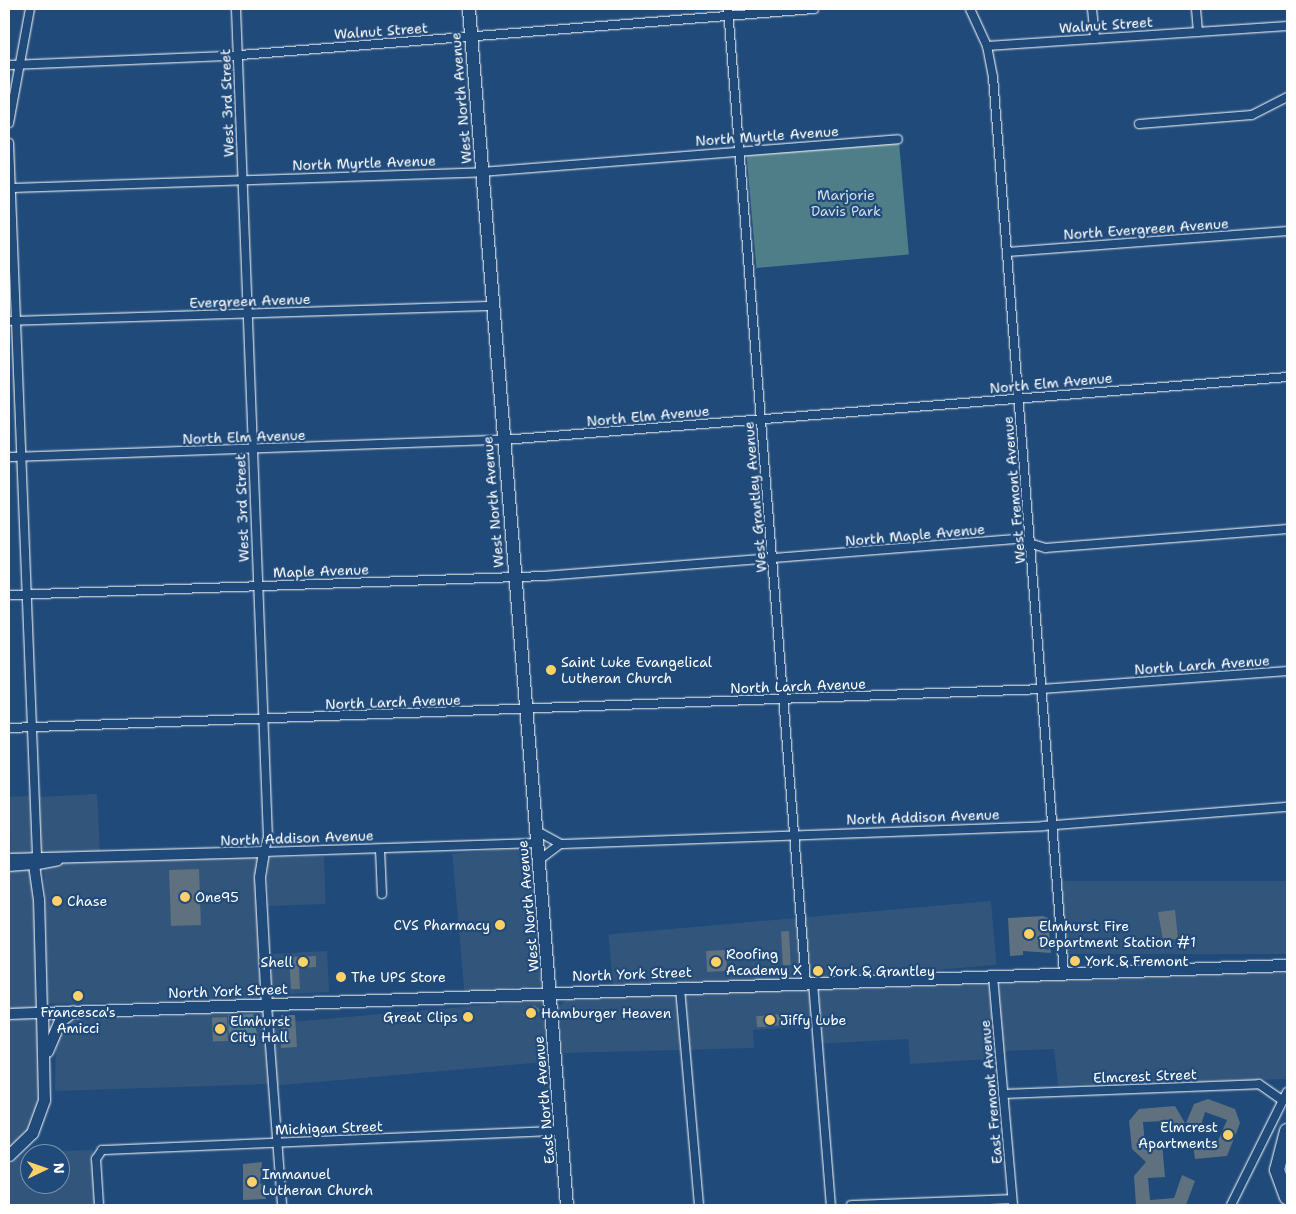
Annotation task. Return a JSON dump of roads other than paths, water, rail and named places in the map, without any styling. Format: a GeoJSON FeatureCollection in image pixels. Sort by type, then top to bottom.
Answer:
{"type":"FeatureCollection","features":[{"type":"Feature","properties":{"kind":"highway"},"geometry":{"type":"LineString","coordinates":[[1287,1131],[1277,1170],[1287,1197]]}},
{"type":"Feature","properties":{"kind":"main road","name":"West North Avenue"},"geometry":{"type":"LineString","coordinates":[[469,9],[550,993]]}},
{"type":"Feature","properties":{"kind":"main road","name":"North York Street"},"geometry":{"type":"LineString","coordinates":[[42,1013],[1287,965]]}},
{"type":"Feature","properties":{"kind":"main road","name":"East North Avenue"},"geometry":{"type":"LineString","coordinates":[[550,993],[567,1205]]}},
{"type":"Feature","properties":{"kind":"main road"},"geometry":{"type":"LineString","coordinates":[[44,1060],[60,1022],[73,1012]]}},
{"type":"Feature","properties":{"kind":"main road"},"geometry":{"type":"LineString","coordinates":[[9,1155],[26,1141],[40,1115],[44,1060],[42,1013]]}},
{"type":"Feature","properties":{"kind":"street"},"geometry":{"type":"LineString","coordinates":[[9,123],[30,9]]}},
{"type":"Feature","properties":{"kind":"street","name":"West 3rd Street"},"geometry":{"type":"LineString","coordinates":[[236,9],[240,54],[268,838],[260,877],[267,1005]]}},
{"type":"Feature","properties":{"kind":"street","name":"Walnut Street"},"geometry":{"type":"LineString","coordinates":[[9,65],[240,54],[471,37],[729,12],[814,9]]}},
{"type":"Feature","properties":{"kind":"street","name":"West Fremont Avenue"},"geometry":{"type":"LineString","coordinates":[[970,9],[986,46],[1008,252],[1064,973]]}},
{"type":"Feature","properties":{"kind":"street"},"geometry":{"type":"LineString","coordinates":[[1092,9],[1094,39]]}},
{"type":"Feature","properties":{"kind":"street"},"geometry":{"type":"LineString","coordinates":[[1196,9],[1198,32]]}},
{"type":"Feature","properties":{"kind":"street","name":"West Grantley Avenue"},"geometry":{"type":"LineString","coordinates":[[729,12],[795,836],[830,1205]]}},
{"type":"Feature","properties":{"kind":"street","name":"Walnut Street"},"geometry":{"type":"LineString","coordinates":[[986,46],[1287,26]]}},
{"type":"Feature","properties":{"kind":"street"},"geometry":{"type":"LineString","coordinates":[[1139,124],[1252,115],[1287,97]]}},
{"type":"Feature","properties":{"kind":"street","name":"North Myrtle Avenue"},"geometry":{"type":"LineString","coordinates":[[10,188],[482,172],[740,150],[898,139]]}},
{"type":"Feature","properties":{"kind":"street"},"geometry":{"type":"LineString","coordinates":[[9,144],[12,321],[26,595],[42,1013]]}},
{"type":"Feature","properties":{"kind":"street","name":"North Evergreen Avenue"},"geometry":{"type":"LineString","coordinates":[[1008,252],[1287,231]]}},
{"type":"Feature","properties":{"kind":"street","name":"Evergreen Avenue"},"geometry":{"type":"LineString","coordinates":[[12,321],[492,306]]}},
{"type":"Feature","properties":{"kind":"street","name":"North Elm Avenue"},"geometry":{"type":"LineString","coordinates":[[9,457],[503,440],[1287,377]]}},
{"type":"Feature","properties":{"kind":"street","name":"North Maple Avenue"},"geometry":{"type":"LineString","coordinates":[[544,576],[1016,539],[1046,548],[1287,529]]}},
{"type":"Feature","properties":{"kind":"street","name":"Maple Avenue"},"geometry":{"type":"LineString","coordinates":[[9,595],[544,576]]}},
{"type":"Feature","properties":{"kind":"street","name":"North Larch Avenue"},"geometry":{"type":"LineString","coordinates":[[9,728],[1042,689],[1287,671]]}},
{"type":"Feature","properties":{"kind":"street","name":"North Addison Avenue"},"geometry":{"type":"LineString","coordinates":[[560,844],[1053,825],[1287,807]]}},
{"type":"Feature","properties":{"kind":"street"},"geometry":{"type":"LineString","coordinates":[[537,837],[560,844]]}},
{"type":"Feature","properties":{"kind":"street","name":"North Addison Avenue"},"geometry":{"type":"LineString","coordinates":[[9,859],[35,861],[380,849],[537,837]]}},
{"type":"Feature","properties":{"kind":"street"},"geometry":{"type":"LineString","coordinates":[[539,860],[560,844]]}},
{"type":"Feature","properties":{"kind":"street"},"geometry":{"type":"LineString","coordinates":[[380,849],[382,894]]}},
{"type":"Feature","properties":{"kind":"street","name":"North Addison Avenue"},"geometry":{"type":"LineString","coordinates":[[9,867],[35,861]]}},
{"type":"Feature","properties":{"kind":"street","name":"East Fremont Avenue"},"geometry":{"type":"LineString","coordinates":[[993,976],[1012,1202]]}},
{"type":"Feature","properties":{"kind":"street"},"geometry":{"type":"LineString","coordinates":[[680,988],[699,1205]]}},
{"type":"Feature","properties":{"kind":"street"},"geometry":{"type":"LineString","coordinates":[[267,1005],[282,1205]]}},
{"type":"Feature","properties":{"kind":"street","name":"North York Street"},"geometry":{"type":"LineString","coordinates":[[9,1014],[42,1013]]}},
{"type":"Feature","properties":{"kind":"street","name":"Elmcrest Street"},"geometry":{"type":"LineString","coordinates":[[1003,1094],[1259,1084],[1282,1101]]}},
{"type":"Feature","properties":{"kind":"street"},"geometry":{"type":"LineString","coordinates":[[1232,1205],[1287,1092]]}},
{"type":"Feature","properties":{"kind":"street","name":"Michigan Street"},"geometry":{"type":"LineString","coordinates":[[100,1205],[98,1153],[276,1142],[562,1131]]}},
{"type":"Feature","properties":{"kind":"street"},"geometry":{"type":"LineString","coordinates":[[851,1205],[1012,1202]]}},
{"type":"Feature","properties":{"kind":"place","name":"Saint Luke Evangelical Lutheran Church"},"geometry":{"type":"Point","coordinates":[551,670]}},
{"type":"Feature","properties":{"kind":"place","name":"One95"},"geometry":{"type":"Point","coordinates":[185,897]}},
{"type":"Feature","properties":{"kind":"place","name":"Chase"},"geometry":{"type":"Point","coordinates":[57,901]}},
{"type":"Feature","properties":{"kind":"place","name":"CVS Pharmacy"},"geometry":{"type":"Point","coordinates":[500,925]}},
{"type":"Feature","properties":{"kind":"place","name":"Elmhurst Fire Department Station #1"},"geometry":{"type":"Point","coordinates":[1029,934]}},
{"type":"Feature","properties":{"kind":"place","name":"York & Fremont"},"geometry":{"type":"Point","coordinates":[1075,961]}},
{"type":"Feature","properties":{"kind":"place","name":"Shell"},"geometry":{"type":"Point","coordinates":[303,962]}},
{"type":"Feature","properties":{"kind":"place","name":"Roofing Academy X"},"geometry":{"type":"Point","coordinates":[716,962]}},
{"type":"Feature","properties":{"kind":"place","name":"York & Grantley"},"geometry":{"type":"Point","coordinates":[818,971]}},
{"type":"Feature","properties":{"kind":"place","name":"The UPS Store"},"geometry":{"type":"Point","coordinates":[341,977]}},
{"type":"Feature","properties":{"kind":"place","name":"Francesca's Amicci"},"geometry":{"type":"Point","coordinates":[78,996]}},
{"type":"Feature","properties":{"kind":"place","name":"Hamburger Heaven"},"geometry":{"type":"Point","coordinates":[531,1013]}},
{"type":"Feature","properties":{"kind":"place","name":"Great Clips"},"geometry":{"type":"Point","coordinates":[468,1017]}},
{"type":"Feature","properties":{"kind":"place","name":"Jiffy Lube"},"geometry":{"type":"Point","coordinates":[770,1020]}},
{"type":"Feature","properties":{"kind":"place","name":"Elmhurst City Hall"},"geometry":{"type":"Point","coordinates":[220,1029]}},
{"type":"Feature","properties":{"kind":"place","name":"Elmcrest Apartments"},"geometry":{"type":"Point","coordinates":[1228,1135]}},
{"type":"Feature","properties":{"kind":"place","name":"Immanuel Lutheran Church"},"geometry":{"type":"Point","coordinates":[252,1182]}},
{"type":"Feature","properties":{"kind":"park label","name":"Marjorie Davis Park"},"geometry":{"type":"Point","coordinates":[846,204]}}]}
